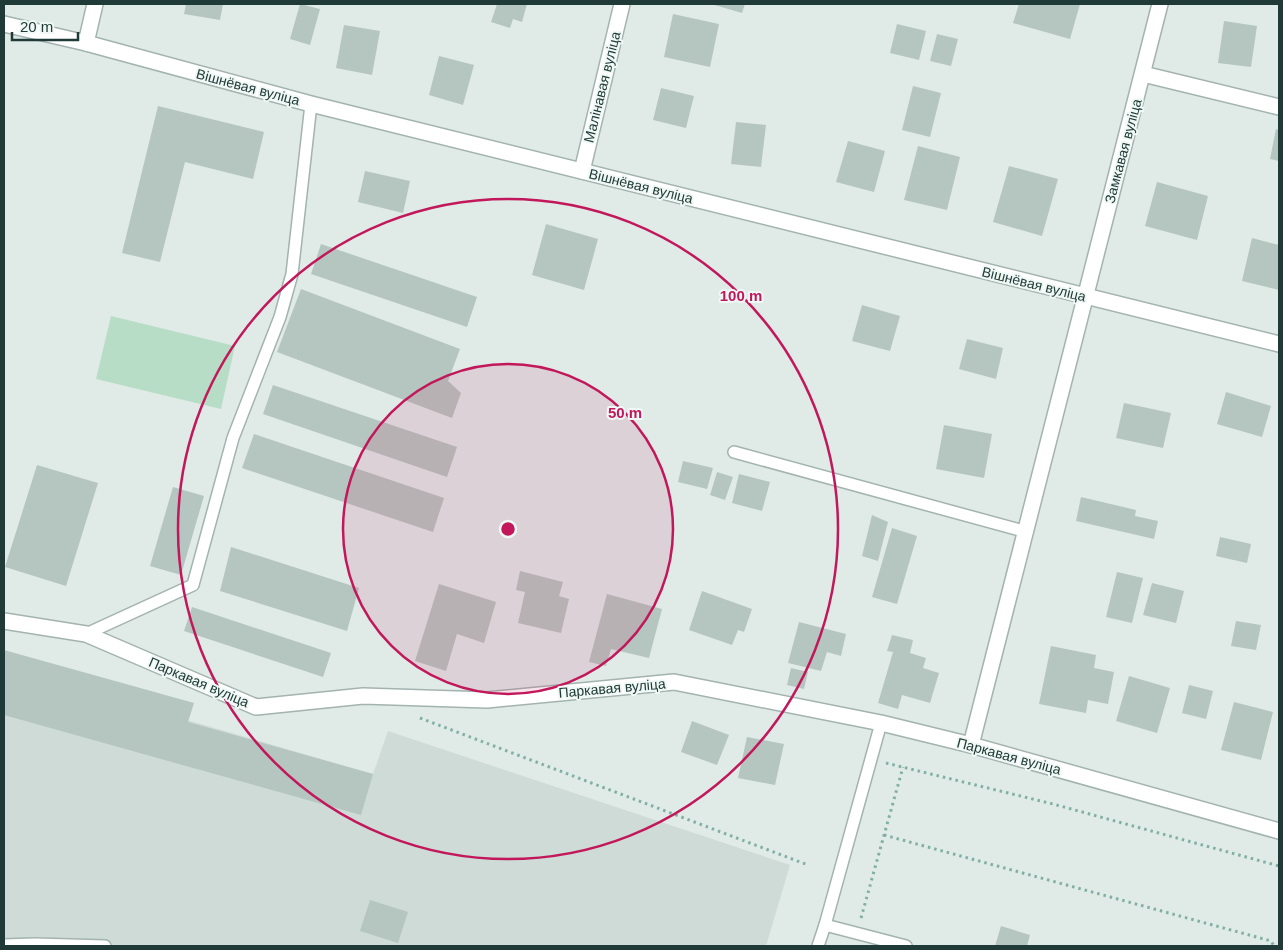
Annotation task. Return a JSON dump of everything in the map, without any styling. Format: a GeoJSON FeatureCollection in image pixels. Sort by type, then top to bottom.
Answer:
{"type":"FeatureCollection","features":[{"type":"Feature","properties":{"kind":"street"},"geometry":{"type":"LineString","coordinates":[[86,43],[95,4]]}},
{"type":"Feature","properties":{"kind":"street","name":"Малінавая вуліца"},"geometry":{"type":"LineString","coordinates":[[582,170],[622,4]]}},
{"type":"Feature","properties":{"kind":"street","name":"Замкавая вуліца"},"geometry":{"type":"LineString","coordinates":[[971,745],[1027,532],[1084,297],[1160,4]]}},
{"type":"Feature","properties":{"kind":"street","name":"Вішнёвая вуліца"},"geometry":{"type":"LineString","coordinates":[[4,24],[86,43],[310,104],[1279,344]]}},
{"type":"Feature","properties":{"kind":"street"},"geometry":{"type":"LineString","coordinates":[[1143,74],[1279,108]]}},
{"type":"Feature","properties":{"kind":"street","name":"Паркавая вуліца"},"geometry":{"type":"LineString","coordinates":[[4,621],[86,634],[256,707],[363,696],[487,700],[674,682],[882,723],[971,745],[1279,831]]}},
{"type":"Feature","properties":{"kind":"lane"},"geometry":{"type":"LineString","coordinates":[[86,634],[193,585],[233,438],[280,317],[292,274],[310,104]]}},
{"type":"Feature","properties":{"kind":"lane"},"geometry":{"type":"LineString","coordinates":[[734,452],[1027,532]]}},
{"type":"Feature","properties":{"kind":"lane"},"geometry":{"type":"LineString","coordinates":[[818,946],[882,723]]}},
{"type":"Feature","properties":{"kind":"lane"},"geometry":{"type":"LineString","coordinates":[[825,925],[906,946]]}},
{"type":"Feature","properties":{"kind":"lane"},"geometry":{"type":"LineString","coordinates":[[4,945],[105,946]]}},
{"type":"Feature","properties":{"kind":"path"},"geometry":{"type":"LineString","coordinates":[[418,717],[808,865]]}},
{"type":"Feature","properties":{"kind":"path"},"geometry":{"type":"LineString","coordinates":[[871,759],[1053,804],[1279,866]]}},
{"type":"Feature","properties":{"kind":"path"},"geometry":{"type":"LineString","coordinates":[[857,933],[903,767]]}},
{"type":"Feature","properties":{"kind":"path"},"geometry":{"type":"LineString","coordinates":[[884,835],[1271,942],[1274,946]]}},
{"type":"Feature","properties":{"kind":"shaded area"},"geometry":{"type":"Polygon","coordinates":[[[4,667],[373,774],[388,731],[790,865],[766,946],[4,946],[4,667]]]}},
{"type":"Feature","properties":{"kind":"green space"},"geometry":{"type":"Polygon","coordinates":[[[111,316],[235,346],[221,409],[96,379],[111,316]]]}},
{"type":"Feature","properties":{"kind":"building"},"geometry":{"type":"Polygon","coordinates":[[[186,4],[223,4],[220,20],[184,14],[186,4]]]}},
{"type":"Feature","properties":{"kind":"building"},"geometry":{"type":"Polygon","coordinates":[[[300,4],[320,9],[310,45],[290,39],[300,4]]]}},
{"type":"Feature","properties":{"kind":"building"},"geometry":{"type":"Polygon","coordinates":[[[497,4],[527,4],[522,22],[513,19],[510,28],[491,22],[497,4]]]}},
{"type":"Feature","properties":{"kind":"building"},"geometry":{"type":"Polygon","coordinates":[[[711,4],[745,4],[742,13],[711,4]]]}},
{"type":"Feature","properties":{"kind":"building"},"geometry":{"type":"Polygon","coordinates":[[[1019,4],[1080,4],[1070,39],[1013,23],[1019,4]]]}},
{"type":"Feature","properties":{"kind":"building"},"geometry":{"type":"Polygon","coordinates":[[[673,14],[719,24],[710,67],[664,57],[673,14]]]}},
{"type":"Feature","properties":{"kind":"building"},"geometry":{"type":"Polygon","coordinates":[[[1224,21],[1257,26],[1251,67],[1218,63],[1224,21]]]}},
{"type":"Feature","properties":{"kind":"building"},"geometry":{"type":"Polygon","coordinates":[[[897,24],[926,31],[919,60],[890,53],[897,24]]]}},
{"type":"Feature","properties":{"kind":"building"},"geometry":{"type":"Polygon","coordinates":[[[344,25],[380,31],[372,75],[336,68],[344,25]]]}},
{"type":"Feature","properties":{"kind":"building"},"geometry":{"type":"Polygon","coordinates":[[[937,34],[958,39],[951,66],[930,61],[937,34]]]}},
{"type":"Feature","properties":{"kind":"building"},"geometry":{"type":"Polygon","coordinates":[[[439,56],[474,65],[463,105],[429,95],[439,56]]]}},
{"type":"Feature","properties":{"kind":"building"},"geometry":{"type":"Polygon","coordinates":[[[913,86],[941,93],[930,137],[902,130],[913,86]]]}},
{"type":"Feature","properties":{"kind":"building"},"geometry":{"type":"Polygon","coordinates":[[[661,88],[694,96],[686,128],[653,120],[661,88]]]}},
{"type":"Feature","properties":{"kind":"building"},"geometry":{"type":"Polygon","coordinates":[[[158,106],[264,132],[253,179],[185,162],[160,262],[122,253],[158,106]]]}},
{"type":"Feature","properties":{"kind":"building"},"geometry":{"type":"Polygon","coordinates":[[[736,122],[766,125],[761,167],[731,164],[736,122]]]}},
{"type":"Feature","properties":{"kind":"building"},"geometry":{"type":"Polygon","coordinates":[[[1276,129],[1279,130],[1279,161],[1270,159],[1276,129]]]}},
{"type":"Feature","properties":{"kind":"building"},"geometry":{"type":"Polygon","coordinates":[[[848,141],[885,151],[874,192],[836,182],[848,141]]]}},
{"type":"Feature","properties":{"kind":"building"},"geometry":{"type":"Polygon","coordinates":[[[918,146],[960,157],[947,210],[904,200],[918,146]]]}},
{"type":"Feature","properties":{"kind":"building"},"geometry":{"type":"Polygon","coordinates":[[[1009,166],[1058,179],[1042,236],[993,222],[1009,166]]]}},
{"type":"Feature","properties":{"kind":"building"},"geometry":{"type":"Polygon","coordinates":[[[365,171],[410,181],[403,213],[358,202],[365,171]]]}},
{"type":"Feature","properties":{"kind":"building"},"geometry":{"type":"Polygon","coordinates":[[[1157,182],[1208,196],[1197,240],[1145,226],[1157,182]]]}},
{"type":"Feature","properties":{"kind":"building"},"geometry":{"type":"Polygon","coordinates":[[[546,224],[598,239],[584,290],[532,275],[546,224]]]}},
{"type":"Feature","properties":{"kind":"building"},"geometry":{"type":"Polygon","coordinates":[[[1252,238],[1279,245],[1279,290],[1242,281],[1252,238]]]}},
{"type":"Feature","properties":{"kind":"building"},"geometry":{"type":"Polygon","coordinates":[[[321,244],[477,297],[467,327],[311,274],[321,244]]]}},
{"type":"Feature","properties":{"kind":"building"},"geometry":{"type":"Polygon","coordinates":[[[301,289],[460,349],[448,381],[461,393],[452,418],[277,352],[301,289]]]}},
{"type":"Feature","properties":{"kind":"building"},"geometry":{"type":"Polygon","coordinates":[[[862,305],[900,316],[890,351],[852,341],[862,305]]]}},
{"type":"Feature","properties":{"kind":"building"},"geometry":{"type":"Polygon","coordinates":[[[967,339],[1003,348],[996,379],[959,369],[967,339]]]}},
{"type":"Feature","properties":{"kind":"building"},"geometry":{"type":"Polygon","coordinates":[[[273,385],[457,447],[447,477],[263,414],[273,385]]]}},
{"type":"Feature","properties":{"kind":"building"},"geometry":{"type":"Polygon","coordinates":[[[1226,392],[1271,406],[1262,437],[1217,424],[1226,392]]]}},
{"type":"Feature","properties":{"kind":"building"},"geometry":{"type":"Polygon","coordinates":[[[1124,403],[1171,413],[1163,448],[1116,438],[1124,403]]]}},
{"type":"Feature","properties":{"kind":"building"},"geometry":{"type":"Polygon","coordinates":[[[944,425],[992,434],[984,478],[936,469],[944,425]]]}},
{"type":"Feature","properties":{"kind":"building"},"geometry":{"type":"Polygon","coordinates":[[[254,434],[444,498],[433,532],[242,468],[254,434]]]}},
{"type":"Feature","properties":{"kind":"building"},"geometry":{"type":"Polygon","coordinates":[[[683,461],[713,468],[707,489],[678,482],[683,461]]]}},
{"type":"Feature","properties":{"kind":"building"},"geometry":{"type":"Polygon","coordinates":[[[37,465],[98,483],[66,586],[5,567],[37,465]]]}},
{"type":"Feature","properties":{"kind":"building"},"geometry":{"type":"Polygon","coordinates":[[[717,472],[733,477],[725,500],[710,495],[717,472]]]}},
{"type":"Feature","properties":{"kind":"building"},"geometry":{"type":"Polygon","coordinates":[[[739,474],[770,482],[762,511],[732,503],[739,474]]]}},
{"type":"Feature","properties":{"kind":"building"},"geometry":{"type":"Polygon","coordinates":[[[173,487],[204,496],[181,575],[150,566],[173,487]]]}},
{"type":"Feature","properties":{"kind":"building"},"geometry":{"type":"Polygon","coordinates":[[[1081,497],[1136,510],[1135,516],[1158,521],[1154,539],[1076,521],[1081,497]]]}},
{"type":"Feature","properties":{"kind":"building"},"geometry":{"type":"Polygon","coordinates":[[[872,515],[888,522],[878,561],[862,556],[872,515]]]}},
{"type":"Feature","properties":{"kind":"building"},"geometry":{"type":"Polygon","coordinates":[[[892,528],[917,536],[897,604],[872,597],[892,528]]]}},
{"type":"Feature","properties":{"kind":"building"},"geometry":{"type":"Polygon","coordinates":[[[1220,537],[1251,544],[1247,563],[1216,556],[1220,537]]]}},
{"type":"Feature","properties":{"kind":"building"},"geometry":{"type":"Polygon","coordinates":[[[231,547],[359,588],[347,631],[220,591],[231,547]]]}},
{"type":"Feature","properties":{"kind":"building"},"geometry":{"type":"Polygon","coordinates":[[[520,571],[563,582],[559,596],[569,599],[561,633],[518,623],[525,592],[516,590],[520,571]]]}},
{"type":"Feature","properties":{"kind":"building"},"geometry":{"type":"Polygon","coordinates":[[[1117,572],[1143,578],[1132,623],[1106,617],[1117,572]]]}},
{"type":"Feature","properties":{"kind":"building"},"geometry":{"type":"Polygon","coordinates":[[[1152,583],[1184,591],[1176,623],[1143,615],[1152,583]]]}},
{"type":"Feature","properties":{"kind":"building"},"geometry":{"type":"Polygon","coordinates":[[[439,584],[496,602],[484,643],[457,634],[446,671],[415,661],[439,584]]]}},
{"type":"Feature","properties":{"kind":"building"},"geometry":{"type":"Polygon","coordinates":[[[702,591],[752,609],[744,632],[738,630],[732,645],[689,630],[702,591]]]}},
{"type":"Feature","properties":{"kind":"building"},"geometry":{"type":"Polygon","coordinates":[[[607,594],[662,609],[649,658],[611,649],[606,666],[589,662],[607,594]]]}},
{"type":"Feature","properties":{"kind":"building"},"geometry":{"type":"Polygon","coordinates":[[[192,607],[331,653],[323,677],[184,631],[192,607]]]}},
{"type":"Feature","properties":{"kind":"building"},"geometry":{"type":"Polygon","coordinates":[[[1236,621],[1261,625],[1256,650],[1231,646],[1236,621]]]}},
{"type":"Feature","properties":{"kind":"building"},"geometry":{"type":"Polygon","coordinates":[[[799,622],[846,634],[841,656],[827,652],[821,671],[788,663],[799,622]]]}},
{"type":"Feature","properties":{"kind":"building"},"geometry":{"type":"Polygon","coordinates":[[[892,635],[913,640],[910,653],[926,658],[923,668],[939,673],[930,703],[902,695],[898,709],[878,703],[893,652],[887,651],[892,635]]]}},
{"type":"Feature","properties":{"kind":"building"},"geometry":{"type":"Polygon","coordinates":[[[1051,646],[1096,655],[1094,668],[1114,672],[1108,704],[1088,700],[1086,713],[1039,704],[1051,646]]]}},
{"type":"Feature","properties":{"kind":"building"},"geometry":{"type":"Polygon","coordinates":[[[4,650],[194,703],[188,722],[373,774],[361,815],[4,715],[4,650]]]}},
{"type":"Feature","properties":{"kind":"building"},"geometry":{"type":"Polygon","coordinates":[[[791,668],[808,672],[804,689],[787,685],[791,668]]]}},
{"type":"Feature","properties":{"kind":"building"},"geometry":{"type":"Polygon","coordinates":[[[1129,676],[1170,688],[1157,733],[1116,721],[1129,676]]]}},
{"type":"Feature","properties":{"kind":"building"},"geometry":{"type":"Polygon","coordinates":[[[1189,685],[1213,691],[1206,719],[1182,713],[1189,685]]]}},
{"type":"Feature","properties":{"kind":"building"},"geometry":{"type":"Polygon","coordinates":[[[1234,702],[1273,712],[1261,760],[1221,750],[1234,702]]]}},
{"type":"Feature","properties":{"kind":"building"},"geometry":{"type":"Polygon","coordinates":[[[692,721],[729,735],[717,765],[681,752],[692,721]]]}},
{"type":"Feature","properties":{"kind":"building"},"geometry":{"type":"Polygon","coordinates":[[[747,737],[784,744],[775,785],[738,778],[747,737]]]}},
{"type":"Feature","properties":{"kind":"building"},"geometry":{"type":"Polygon","coordinates":[[[370,900],[408,912],[398,943],[360,931],[370,900]]]}},
{"type":"Feature","properties":{"kind":"building"},"geometry":{"type":"Polygon","coordinates":[[[1001,926],[1030,935],[1027,946],[995,946],[1001,926]]]}}]}
